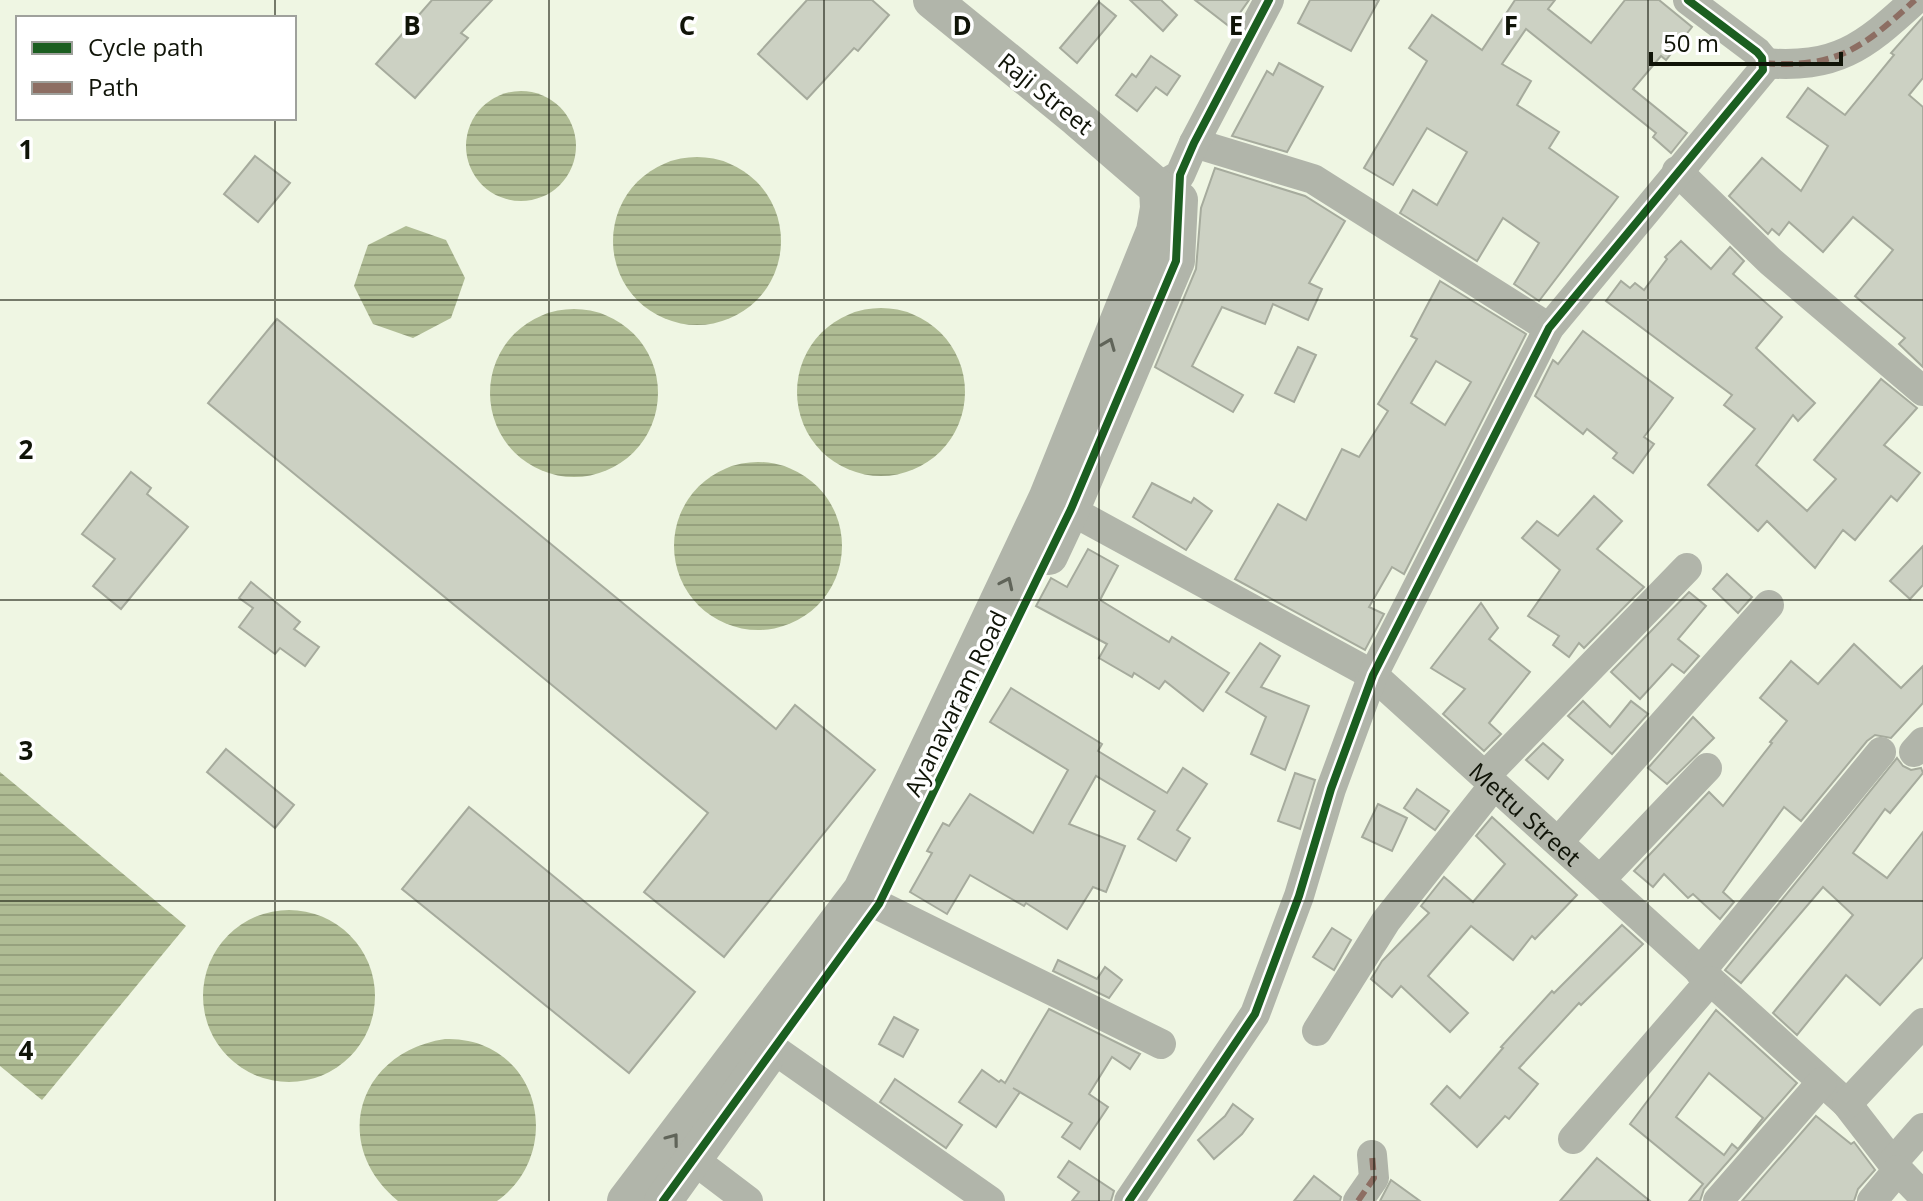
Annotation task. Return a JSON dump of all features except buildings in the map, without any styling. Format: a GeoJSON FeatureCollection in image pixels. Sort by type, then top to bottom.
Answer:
{"type":"FeatureCollection","features":[{"type":"Feature","properties":{"kind":"street","name":"Raji Street"},"geometry":{"type":"LineString","coordinates":[[932,0],[1077,118],[1177,169]]}},
{"type":"Feature","properties":{"kind":"street","name":"Raji Street"},"geometry":{"type":"LineString","coordinates":[[975,0],[1177,169]]}},
{"type":"Feature","properties":{"kind":"street"},"geometry":{"type":"LineString","coordinates":[[1269,0],[1177,169],[1313,179],[1549,328]]}},
{"type":"Feature","properties":{"kind":"street"},"geometry":{"type":"LineString","coordinates":[[1129,1201],[1255,1014],[1299,896],[1331,789],[1373,675],[1549,328],[1763,70],[1757,52],[1688,0]]}},
{"type":"Feature","properties":{"kind":"street"},"geometry":{"type":"LineString","coordinates":[[1763,63],[1792,65],[1832,59],[1867,40],[1915,0]]}},
{"type":"Feature","properties":{"kind":"street","name":"Ayanavaram Road"},"geometry":{"type":"LineString","coordinates":[[663,1201],[772,1048],[869,900],[1176,261],[1177,169]]}},
{"type":"Feature","properties":{"kind":"street"},"geometry":{"type":"LineString","coordinates":[[1677,171],[1770,261],[1923,391]]}},
{"type":"Feature","properties":{"kind":"street","name":"Mettu Street"},"geometry":{"type":"LineString","coordinates":[[1059,503],[1373,675],[1847,1104],[1923,1196]]}},
{"type":"Feature","properties":{"kind":"street"},"geometry":{"type":"LineString","coordinates":[[1317,1031],[1386,921],[1490,781],[1687,568]]}},
{"type":"Feature","properties":{"kind":"street"},"geometry":{"type":"LineString","coordinates":[[1559,841],[1769,605]]}},
{"type":"Feature","properties":{"kind":"street"},"geometry":{"type":"LineString","coordinates":[[1573,1139],[1881,752]]}},
{"type":"Feature","properties":{"kind":"street"},"geometry":{"type":"LineString","coordinates":[[1600,880],[1707,768]]}},
{"type":"Feature","properties":{"kind":"street"},"geometry":{"type":"LineString","coordinates":[[869,900],[1161,1044]]}},
{"type":"Feature","properties":{"kind":"street","name":"Ayanavaram Road"},"geometry":{"type":"LineString","coordinates":[[626,1201],[869,900]]}},
{"type":"Feature","properties":{"kind":"street"},"geometry":{"type":"LineString","coordinates":[[1847,1104],[1923,1023]]}},
{"type":"Feature","properties":{"kind":"street"},"geometry":{"type":"LineString","coordinates":[[772,1048],[990,1201]]}},
{"type":"Feature","properties":{"kind":"street"},"geometry":{"type":"LineString","coordinates":[[1718,1201],[1822,1082]]}},
{"type":"Feature","properties":{"kind":"street"},"geometry":{"type":"LineString","coordinates":[[1872,1201],[1923,1128]]}},
{"type":"Feature","properties":{"kind":"street"},"geometry":{"type":"LineString","coordinates":[[1358,1201],[1374,1178],[1372,1155]]}},
{"type":"Feature","properties":{"kind":"street"},"geometry":{"type":"LineString","coordinates":[[694,1160],[748,1201]]}},
{"type":"Feature","properties":{"kind":"shaded area"},"geometry":{"type":"Polygon","coordinates":[[[521,91],[542,95],[560,107],[572,125],[576,146],[572,167],[560,185],[542,197],[521,201],[500,197],[482,185],[470,167],[466,146],[470,125],[482,107],[500,95],[521,91]]]}},
{"type":"Feature","properties":{"kind":"shaded area"},"geometry":{"type":"Polygon","coordinates":[[[697,157],[729,164],[744,171],[756,182],[767,194],[774,209],[781,241],[774,273],[767,288],[756,300],[744,311],[729,318],[697,325],[665,318],[650,311],[638,300],[627,288],[620,273],[613,241],[620,209],[627,194],[638,182],[650,171],[665,164],[697,157]]]}},
{"type":"Feature","properties":{"kind":"shaded area"},"geometry":{"type":"Polygon","coordinates":[[[406,226],[446,240],[465,278],[451,318],[413,338],[373,324],[354,286],[368,245],[406,226]]]}},
{"type":"Feature","properties":{"kind":"shaded area"},"geometry":{"type":"Polygon","coordinates":[[[881,308],[913,315],[940,333],[958,360],[965,392],[958,424],[940,451],[913,469],[881,476],[849,469],[822,451],[804,424],[797,392],[804,360],[822,333],[849,315],[881,308]]]}},
{"type":"Feature","properties":{"kind":"shaded area"},"geometry":{"type":"Polygon","coordinates":[[[574,309],[606,316],[633,334],[651,361],[658,393],[651,425],[633,452],[606,470],[574,477],[542,470],[515,452],[497,425],[490,393],[497,361],[515,334],[542,316],[574,309]]]}},
{"type":"Feature","properties":{"kind":"shaded area"},"geometry":{"type":"Polygon","coordinates":[[[758,462],[790,469],[817,487],[835,514],[842,546],[835,578],[817,605],[790,623],[758,630],[726,623],[699,605],[681,578],[674,546],[681,514],[699,487],[726,469],[758,462]]]}},
{"type":"Feature","properties":{"kind":"shaded area"},"geometry":{"type":"Polygon","coordinates":[[[0,772],[186,926],[42,1100],[0,1066],[0,772]]]}},
{"type":"Feature","properties":{"kind":"shaded area"},"geometry":{"type":"Polygon","coordinates":[[[289,910],[322,916],[350,935],[369,963],[375,996],[369,1029],[350,1057],[322,1076],[289,1082],[256,1076],[228,1057],[209,1029],[203,996],[209,963],[228,935],[256,916],[289,910]]]}},
{"type":"Feature","properties":{"kind":"shaded area"},"geometry":{"type":"Polygon","coordinates":[[[445,1039],[477,1043],[504,1058],[520,1075],[531,1095],[536,1118],[535,1141],[528,1163],[515,1184],[497,1201],[398,1201],[377,1178],[364,1153],[360,1128],[363,1104],[374,1081],[391,1062],[415,1047],[445,1039]]]}},
{"type":"Feature","properties":{"kind":"marked path"},"geometry":{"type":"LineString","coordinates":[[1763,63],[1810,62],[1847,52],[1880,31],[1915,0]]}},
{"type":"Feature","properties":{"kind":"marked path"},"geometry":{"type":"LineString","coordinates":[[1358,1201],[1374,1178],[1372,1155]]}},
{"type":"Feature","properties":{"kind":"cycle path"},"geometry":{"type":"LineString","coordinates":[[663,1201],[879,904],[1071,509],[1176,261],[1180,175],[1269,0]]}},
{"type":"Feature","properties":{"kind":"cycle path"},"geometry":{"type":"LineString","coordinates":[[1129,1201],[1255,1014],[1299,896],[1331,789],[1373,675],[1549,328],[1763,70],[1762,58],[1757,52],[1688,0]]}}]}
